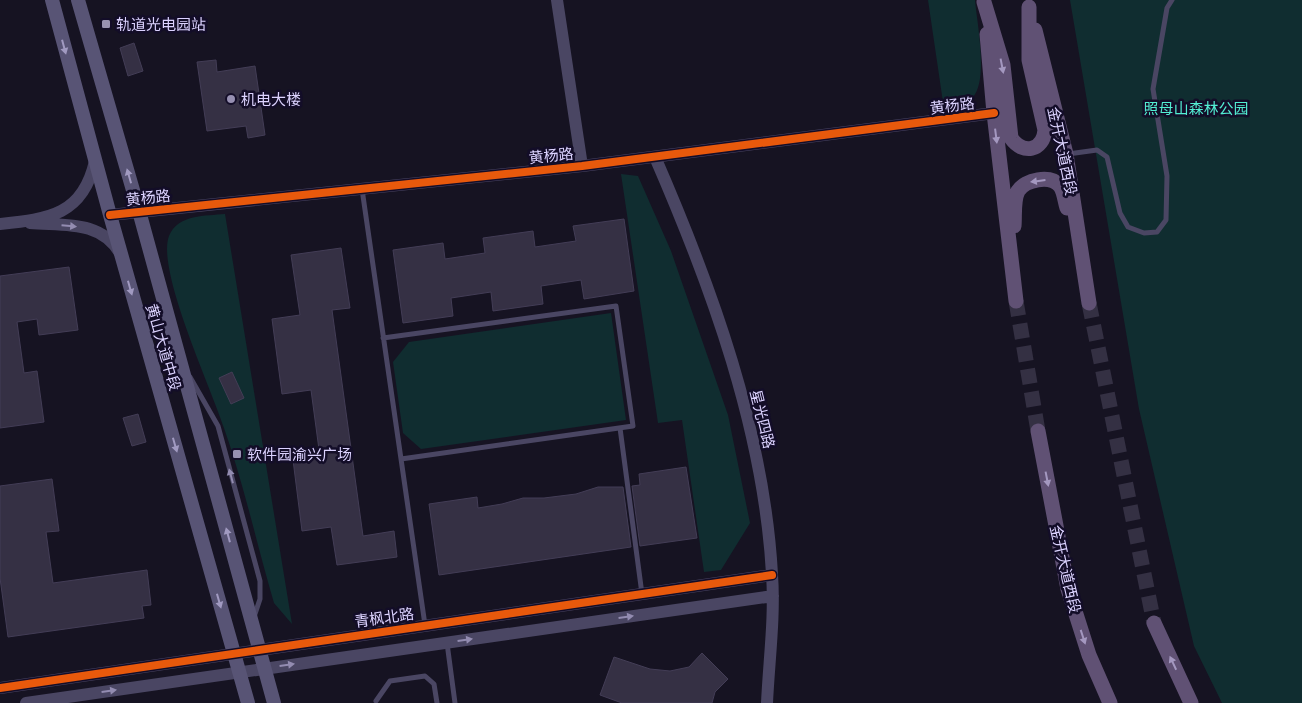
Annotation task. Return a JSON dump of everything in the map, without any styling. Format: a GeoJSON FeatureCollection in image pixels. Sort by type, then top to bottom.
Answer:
{"type":"FeatureCollection","features":[{"type":"Feature","properties":{"kind":"main road","name":"黄山大道中段"},"geometry":{"type":"LineString","coordinates":[[52,0],[121,256],[248,703]]}},
{"type":"Feature","properties":{"kind":"main road","name":"黄山大道中段"},"geometry":{"type":"LineString","coordinates":[[78,0],[139,211],[274,703]]}},
{"type":"Feature","properties":{"kind":"main road"},"geometry":{"type":"LineString","coordinates":[[984,1],[1002,65],[1011,138],[1016,146],[1026,149],[1037,146],[1044,139],[1045,130],[1029,60],[1028,3]]}},
{"type":"Feature","properties":{"kind":"main road"},"geometry":{"type":"LineString","coordinates":[[984,1],[994,113],[1016,301]]}},
{"type":"Feature","properties":{"kind":"main road","name":"金开大道西段"},"geometry":{"type":"LineString","coordinates":[[1028,3],[1066,154],[1089,303]]}},
{"type":"Feature","properties":{"kind":"main road"},"geometry":{"type":"LineString","coordinates":[[1011,257],[1016,193],[1022,186],[1032,181],[1052,180],[1060,186],[1079,243]]}},
{"type":"Feature","properties":{"kind":"main road","name":"金开大道西段"},"geometry":{"type":"LineString","coordinates":[[1038,431],[1068,588],[1089,655],[1110,703]]}},
{"type":"Feature","properties":{"kind":"main road"},"geometry":{"type":"LineString","coordinates":[[1154,623],[1191,703]]}},
{"type":"Feature","properties":{"kind":"street"},"geometry":{"type":"LineString","coordinates":[[557,0],[582,166]]}},
{"type":"Feature","properties":{"kind":"street","name":"黄杨路"},"geometry":{"type":"LineString","coordinates":[[110,215],[582,166],[994,113]]}},
{"type":"Feature","properties":{"kind":"street","name":"星光四路"},"geometry":{"type":"LineString","coordinates":[[655,157],[692,242],[747,413],[767,514],[772,575],[773,596],[767,703]]}},
{"type":"Feature","properties":{"kind":"street"},"geometry":{"type":"LineString","coordinates":[[0,224],[20,222],[59,212],[73,205],[89,183],[95,161]]}},
{"type":"Feature","properties":{"kind":"street"},"geometry":{"type":"LineString","coordinates":[[20,222],[95,230],[109,238],[121,256]]}},
{"type":"Feature","properties":{"kind":"street","name":"青枫北路"},"geometry":{"type":"LineString","coordinates":[[0,688],[772,575]]}},
{"type":"Feature","properties":{"kind":"street"},"geometry":{"type":"LineString","coordinates":[[26,703],[85,699],[264,668],[773,596]]}},
{"type":"Feature","properties":{"kind":"lane"},"geometry":{"type":"LineString","coordinates":[[1066,154],[1097,150],[1107,157],[1120,212],[1128,227],[1144,233],[1157,232],[1166,220],[1167,176],[1153,89],[1168,8],[1172,0]]}},
{"type":"Feature","properties":{"kind":"lane"},"geometry":{"type":"LineString","coordinates":[[362,188],[424,625]]}},
{"type":"Feature","properties":{"kind":"lane"},"geometry":{"type":"LineString","coordinates":[[383,338],[616,306],[633,426],[401,459]]}},
{"type":"Feature","properties":{"kind":"lane"},"geometry":{"type":"LineString","coordinates":[[179,358],[218,426],[261,590],[252,624]]}},
{"type":"Feature","properties":{"kind":"lane"},"geometry":{"type":"LineString","coordinates":[[620,428],[642,594]]}},
{"type":"Feature","properties":{"kind":"lane"},"geometry":{"type":"LineString","coordinates":[[447,642],[455,703]]}},
{"type":"Feature","properties":{"kind":"lane"},"geometry":{"type":"LineString","coordinates":[[376,701],[390,680],[425,676],[434,684],[437,703]]}},
{"type":"Feature","properties":{"kind":"green space"},"geometry":{"type":"Polygon","coordinates":[[[928,0],[975,0],[981,52],[980,79],[977,90],[972,98],[959,106],[944,109],[928,0]]]}},
{"type":"Feature","properties":{"kind":"green space","name":"照母山森林公园"},"geometry":{"type":"Polygon","coordinates":[[[1070,0],[1302,0],[1302,703],[1222,703],[1194,646],[1139,409],[1070,0]]]}},
{"type":"Feature","properties":{"kind":"green space"},"geometry":{"type":"Polygon","coordinates":[[[621,174],[638,176],[671,251],[728,415],[750,523],[721,570],[704,572],[682,420],[658,423],[621,174]]]}},
{"type":"Feature","properties":{"kind":"green space"},"geometry":{"type":"Polygon","coordinates":[[[225,214],[292,624],[274,603],[231,450],[218,410],[187,331],[170,275],[167,252],[169,236],[173,229],[186,220],[201,216],[225,214]]]}},
{"type":"Feature","properties":{"kind":"green space"},"geometry":{"type":"Polygon","coordinates":[[[611,313],[626,420],[421,449],[403,433],[393,362],[409,342],[611,313]]]}},
{"type":"Feature","properties":{"kind":"building"},"geometry":{"type":"Polygon","coordinates":[[[134,43],[143,71],[128,76],[120,48],[134,43]]]}},
{"type":"Feature","properties":{"kind":"building","name":"机电大楼"},"geometry":{"type":"Polygon","coordinates":[[[216,60],[217,72],[255,66],[265,135],[248,138],[246,126],[207,131],[197,62],[216,60]]]}},
{"type":"Feature","properties":{"kind":"building"},"geometry":{"type":"Polygon","coordinates":[[[624,219],[634,291],[584,299],[581,280],[541,286],[543,304],[493,311],[491,292],[451,298],[453,316],[403,323],[393,250],[443,243],[445,259],[485,253],[483,238],[533,231],[535,247],[576,241],[573,226],[624,219]]]}},
{"type":"Feature","properties":{"kind":"building"},"geometry":{"type":"Polygon","coordinates":[[[341,248],[350,308],[332,310],[363,536],[394,531],[397,557],[337,565],[331,527],[302,531],[293,460],[320,457],[311,390],[282,394],[272,319],[300,315],[291,255],[341,248]]]}},
{"type":"Feature","properties":{"kind":"building"},"geometry":{"type":"Polygon","coordinates":[[[69,267],[78,330],[39,335],[37,319],[17,322],[24,373],[37,371],[44,422],[0,428],[0,276],[69,267]]]}},
{"type":"Feature","properties":{"kind":"building"},"geometry":{"type":"Polygon","coordinates":[[[232,372],[244,398],[231,404],[219,378],[232,372]]]}},
{"type":"Feature","properties":{"kind":"building"},"geometry":{"type":"Polygon","coordinates":[[[138,414],[146,442],[132,446],[123,418],[138,414]]]}},
{"type":"Feature","properties":{"kind":"building"},"geometry":{"type":"Polygon","coordinates":[[[686,467],[697,538],[640,546],[632,486],[640,485],[639,474],[686,467]]]}},
{"type":"Feature","properties":{"kind":"building"},"geometry":{"type":"Polygon","coordinates":[[[52,479],[59,531],[46,532],[53,583],[147,570],[151,605],[142,606],[144,618],[8,637],[0,578],[0,486],[52,479]]]}},
{"type":"Feature","properties":{"kind":"building"},"geometry":{"type":"Polygon","coordinates":[[[598,487],[623,487],[631,547],[439,575],[429,504],[477,497],[478,508],[523,498],[544,498],[576,494],[598,487]]]}},
{"type":"Feature","properties":{"kind":"building"},"geometry":{"type":"Polygon","coordinates":[[[702,653],[728,679],[715,692],[712,703],[622,703],[600,695],[614,657],[650,669],[670,671],[689,667],[702,653]]]}},
{"type":"Feature","properties":{"kind":"tunnel"},"geometry":{"type":"LineString","coordinates":[[1016,301],[1038,431]]}},
{"type":"Feature","properties":{"kind":"tunnel"},"geometry":{"type":"LineString","coordinates":[[1089,303],[1154,623]]}},
{"type":"Feature","properties":{"kind":"cycle path"},"geometry":{"type":"LineString","coordinates":[[110,215],[582,166],[994,113]]}},
{"type":"Feature","properties":{"kind":"cycle path"},"geometry":{"type":"LineString","coordinates":[[0,688],[772,575]]}},
{"type":"Feature","properties":{"kind":"place","name":"轨道光电园站"},"geometry":{"type":"Point","coordinates":[106,24]}},
{"type":"Feature","properties":{"kind":"place","name":"机电大楼"},"geometry":{"type":"Point","coordinates":[231,99]}},
{"type":"Feature","properties":{"kind":"place","name":"软件园渝兴广场"},"geometry":{"type":"Point","coordinates":[237,454]}}]}
